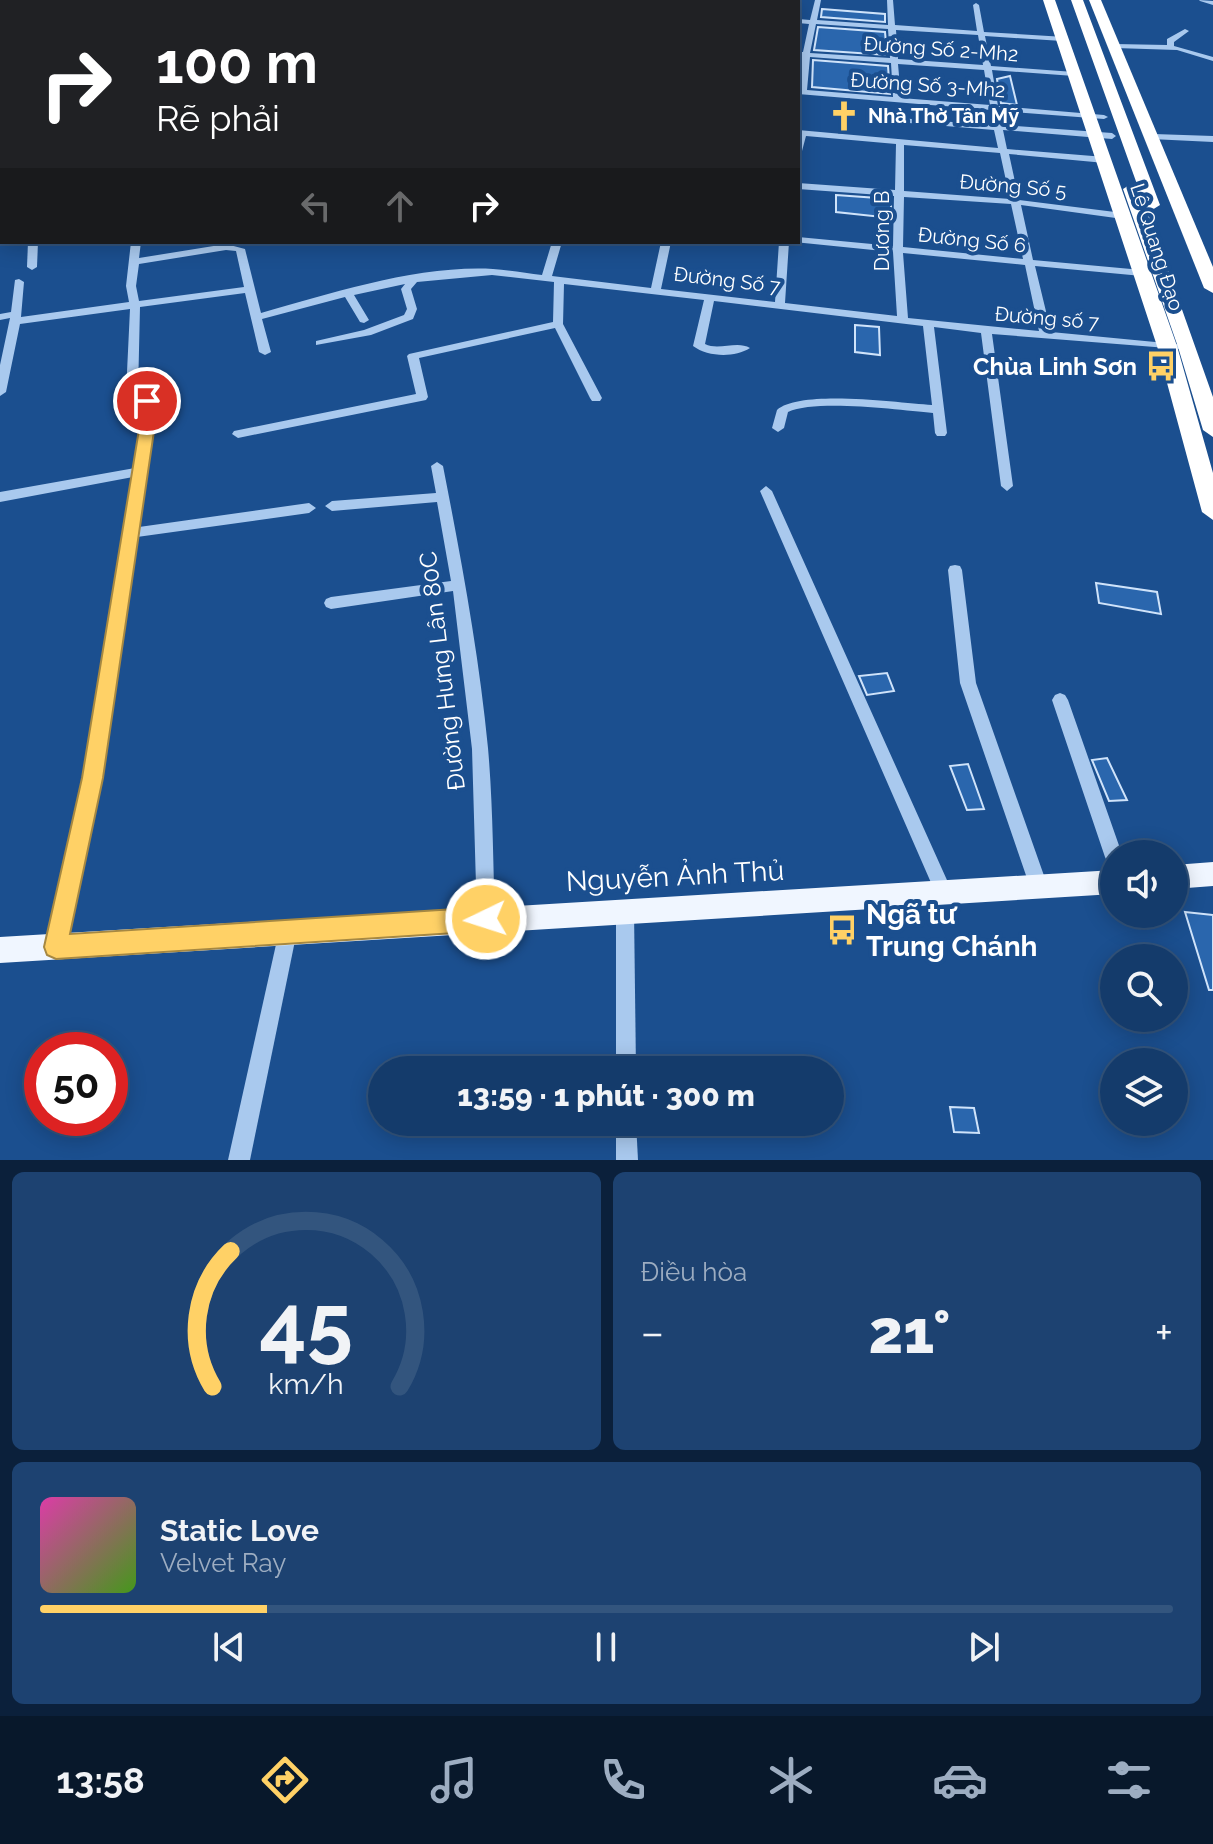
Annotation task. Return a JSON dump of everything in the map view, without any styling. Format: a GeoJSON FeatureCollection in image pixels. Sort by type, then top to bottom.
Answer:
{"type":"FeatureCollection","features":[{"type":"Feature","properties":{"kind":"highway","name":"Lê Quang Đạo"},"geometry":{"type":"LineString","coordinates":[[1049,0],[1074,74],[1097,116]]}},
{"type":"Feature","properties":{"kind":"highway","name":"Lê Quang Đạo"},"geometry":{"type":"LineString","coordinates":[[1060,0],[1104,136],[1188,347],[1213,430]]}},
{"type":"Feature","properties":{"kind":"highway","name":"Lê Quang Đạo"},"geometry":{"type":"LineString","coordinates":[[1077,0],[1213,372]]}},
{"type":"Feature","properties":{"kind":"highway","name":"Lê Quang Đạo"},"geometry":{"type":"LineString","coordinates":[[1095,0],[1212,284]]}},
{"type":"Feature","properties":{"kind":"highway","name":"Lê Quang Đạo"},"geometry":{"type":"LineString","coordinates":[[1104,136],[1105,160],[1167,346],[1213,512]]}},
{"type":"Feature","properties":{"kind":"main road"},"geometry":{"type":"LineString","coordinates":[[1188,876],[1213,874]]}},
{"type":"Feature","properties":{"kind":"main road","name":"Nguyễn Ảnh Thủ"},"geometry":{"type":"LineString","coordinates":[[0,950],[486,919],[945,895],[1100,883]]}},
{"type":"Feature","properties":{"kind":"street"},"geometry":{"type":"LineString","coordinates":[[800,92],[802,55],[818,0]]}},
{"type":"Feature","properties":{"kind":"street"},"geometry":{"type":"LineString","coordinates":[[890,0],[897,100]]}},
{"type":"Feature","properties":{"kind":"street"},"geometry":{"type":"LineString","coordinates":[[1202,0],[1213,3]]}},
{"type":"Feature","properties":{"kind":"street"},"geometry":{"type":"LineString","coordinates":[[976,5],[990,69],[998,127],[1046,336]]}},
{"type":"Feature","properties":{"kind":"street"},"geometry":{"type":"LineString","coordinates":[[800,21],[1062,39]]}},
{"type":"Feature","properties":{"kind":"street"},"geometry":{"type":"LineString","coordinates":[[1171,48],[1170,41],[1185,31]]}},
{"type":"Feature","properties":{"kind":"street"},"geometry":{"type":"LineString","coordinates":[[1115,46],[1171,48],[1211,56]]}},
{"type":"Feature","properties":{"kind":"street","name":"Đường Số 2-Mh2"},"geometry":{"type":"LineString","coordinates":[[802,55],[1074,74]]}},
{"type":"Feature","properties":{"kind":"street","name":"Đường Số 3-Mh2"},"geometry":{"type":"LineString","coordinates":[[800,92],[1097,116]]}},
{"type":"Feature","properties":{"kind":"street"},"geometry":{"type":"LineString","coordinates":[[883,100],[884,140]]}},
{"type":"Feature","properties":{"kind":"street"},"geometry":{"type":"LineString","coordinates":[[885,119],[1104,136]]}},
{"type":"Feature","properties":{"kind":"street"},"geometry":{"type":"LineString","coordinates":[[800,133],[1105,160]]}},
{"type":"Feature","properties":{"kind":"street"},"geometry":{"type":"LineString","coordinates":[[1154,137],[1213,139]]}},
{"type":"Feature","properties":{"kind":"street","name":"Dương B"},"geometry":{"type":"LineString","coordinates":[[900,142],[898,250],[903,320]]}},
{"type":"Feature","properties":{"kind":"street","name":"Đường Số 5"},"geometry":{"type":"LineString","coordinates":[[800,186],[1016,202],[1123,216]]}},
{"type":"Feature","properties":{"kind":"street","name":"Đường Số 6"},"geometry":{"type":"LineString","coordinates":[[800,240],[1028,265],[1142,273]]}},
{"type":"Feature","properties":{"kind":"street"},"geometry":{"type":"LineString","coordinates":[[32,267],[33,244]]}},
{"type":"Feature","properties":{"kind":"street"},"geometry":{"type":"LineString","coordinates":[[56,947],[93,778],[151,404],[134,398],[132,393],[135,306],[131,286],[136,244]]}},
{"type":"Feature","properties":{"kind":"street"},"geometry":{"type":"LineString","coordinates":[[546,279],[556,244]]}},
{"type":"Feature","properties":{"kind":"street"},"geometry":{"type":"LineString","coordinates":[[656,289],[666,244]]}},
{"type":"Feature","properties":{"kind":"street"},"geometry":{"type":"LineString","coordinates":[[780,304],[784,244]]}},
{"type":"Feature","properties":{"kind":"street"},"geometry":{"type":"LineString","coordinates":[[135,262],[235,248],[242,251],[265,352]]}},
{"type":"Feature","properties":{"kind":"street","name":"Đường Số 7"},"geometry":{"type":"LineString","coordinates":[[257,317],[414,279],[454,272],[492,272],[903,320]]}},
{"type":"Feature","properties":{"kind":"street"},"geometry":{"type":"LineString","coordinates":[[320,343],[367,333],[409,317],[412,309],[406,293],[414,279]]}},
{"type":"Feature","properties":{"kind":"street"},"geometry":{"type":"LineString","coordinates":[[559,280],[558,324],[596,398]]}},
{"type":"Feature","properties":{"kind":"street"},"geometry":{"type":"LineString","coordinates":[[0,392],[16,318],[19,282]]}},
{"type":"Feature","properties":{"kind":"street"},"geometry":{"type":"LineString","coordinates":[[0,317],[135,306],[250,289]]}},
{"type":"Feature","properties":{"kind":"street"},"geometry":{"type":"LineString","coordinates":[[348,293],[364,320]]}},
{"type":"Feature","properties":{"kind":"street"},"geometry":{"type":"LineString","coordinates":[[710,296],[699,346],[713,352],[744,348]]}},
{"type":"Feature","properties":{"kind":"street","name":"Đường số 7"},"geometry":{"type":"LineString","coordinates":[[903,320],[1046,336],[1188,347]]}},
{"type":"Feature","properties":{"kind":"street"},"geometry":{"type":"LineString","coordinates":[[928,323],[941,433]]}},
{"type":"Feature","properties":{"kind":"street"},"geometry":{"type":"LineString","coordinates":[[238,434],[422,397],[413,356],[558,324]]}},
{"type":"Feature","properties":{"kind":"street"},"geometry":{"type":"LineString","coordinates":[[986,330],[1007,486]]}},
{"type":"Feature","properties":{"kind":"street"},"geometry":{"type":"LineString","coordinates":[[778,428],[783,410],[808,403],[938,409]]}},
{"type":"Feature","properties":{"kind":"street","name":"Đường Hưng Lân 80C"},"geometry":{"type":"LineString","coordinates":[[437,466],[459,585],[480,749],[486,919]]}},
{"type":"Feature","properties":{"kind":"street"},"geometry":{"type":"LineString","coordinates":[[0,497],[140,471]]}},
{"type":"Feature","properties":{"kind":"street"},"geometry":{"type":"LineString","coordinates":[[766,491],[945,895]]}},
{"type":"Feature","properties":{"kind":"street"},"geometry":{"type":"LineString","coordinates":[[332,506],[444,497]]}},
{"type":"Feature","properties":{"kind":"street"},"geometry":{"type":"LineString","coordinates":[[130,533],[309,508]]}},
{"type":"Feature","properties":{"kind":"street"},"geometry":{"type":"LineString","coordinates":[[955,570],[968,683],[1039,887]]}},
{"type":"Feature","properties":{"kind":"street"},"geometry":{"type":"LineString","coordinates":[[331,603],[459,585]]}},
{"type":"Feature","properties":{"kind":"street"},"geometry":{"type":"LineString","coordinates":[[1060,700],[1108,840]]}},
{"type":"Feature","properties":{"kind":"street"},"geometry":{"type":"LineString","coordinates":[[625,911],[626,1056]]}},
{"type":"Feature","properties":{"kind":"street"},"geometry":{"type":"LineString","coordinates":[[239,1160],[288,931]]}},
{"type":"Feature","properties":{"kind":"street"},"geometry":{"type":"LineString","coordinates":[[626,1136],[627,1160]]}},
{"type":"Feature","properties":{"kind":"building"},"geometry":{"type":"Polygon","coordinates":[[[822,9],[885,14],[885,22],[821,17],[822,9]]]}},
{"type":"Feature","properties":{"kind":"building"},"geometry":{"type":"Polygon","coordinates":[[[818,27],[885,32],[887,55],[814,50],[818,27]]]}},
{"type":"Feature","properties":{"kind":"building"},"geometry":{"type":"Polygon","coordinates":[[[813,60],[888,66],[890,94],[812,87],[813,60]]]}},
{"type":"Feature","properties":{"kind":"building"},"geometry":{"type":"Polygon","coordinates":[[[1010,76],[1017,105],[1001,103],[997,79],[1010,76]]]}},
{"type":"Feature","properties":{"kind":"building"},"geometry":{"type":"Polygon","coordinates":[[[836,195],[891,199],[891,218],[836,212],[836,195]]]}},
{"type":"Feature","properties":{"kind":"building"},"geometry":{"type":"Polygon","coordinates":[[[855,325],[879,327],[880,355],[855,352],[855,325]]]}},
{"type":"Feature","properties":{"kind":"building"},"geometry":{"type":"Polygon","coordinates":[[[1096,583],[1157,592],[1161,614],[1099,603],[1096,583]]]}},
{"type":"Feature","properties":{"kind":"building"},"geometry":{"type":"Polygon","coordinates":[[[887,673],[894,691],[867,695],[859,676],[887,673]]]}},
{"type":"Feature","properties":{"kind":"building"},"geometry":{"type":"Polygon","coordinates":[[[1107,758],[1127,800],[1109,801],[1092,760],[1107,758]]]}},
{"type":"Feature","properties":{"kind":"building"},"geometry":{"type":"Polygon","coordinates":[[[968,764],[984,809],[967,810],[950,766],[968,764]]]}},
{"type":"Feature","properties":{"kind":"building"},"geometry":{"type":"Polygon","coordinates":[[[1188,912],[1213,915],[1213,990],[1209,990],[1188,922],[1188,912]]]}},
{"type":"Feature","properties":{"kind":"building"},"geometry":{"type":"Polygon","coordinates":[[[950,1107],[974,1108],[979,1133],[954,1132],[950,1107]]]}},
{"type":"Feature","properties":{"kind":"place","name":"Nhà Thờ Tân Mỹ"},"geometry":{"type":"Point","coordinates":[844,116]}},
{"type":"Feature","properties":{"kind":"place","name":"Chùa Linh Sơn"},"geometry":{"type":"Point","coordinates":[1161,366]}},
{"type":"Feature","properties":{"kind":"place","name":"Ngã tư Trung Chánh"},"geometry":{"type":"Point","coordinates":[842,930]}},
{"type":"Feature","properties":{"kind":"route"},"geometry":{"type":"LineString","coordinates":[[147,401],[151,404],[93,778],[56,947],[486,919]]}}]}
